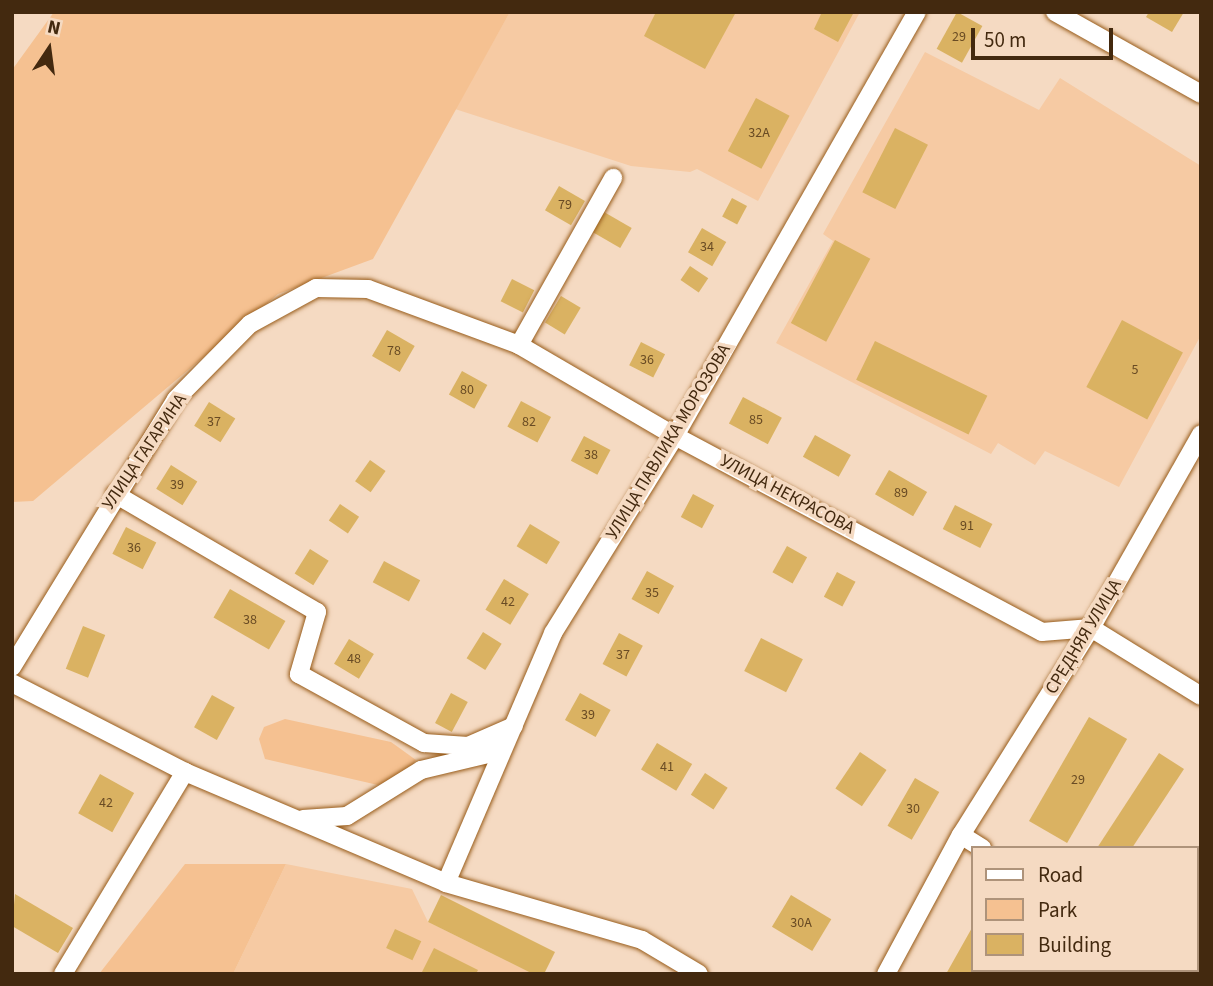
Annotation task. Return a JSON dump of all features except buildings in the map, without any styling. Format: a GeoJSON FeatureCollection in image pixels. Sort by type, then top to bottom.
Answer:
{"type":"FeatureCollection","features":[{"type":"Feature","properties":{"kind":"street","name":"УЛИЦА ПАВЛИКА МОРОЗОВА"},"geometry":{"type":"LineString","coordinates":[[446,883],[514,726],[527,686],[553,633],[675,436],[917,12]]}},
{"type":"Feature","properties":{"kind":"street"},"geometry":{"type":"LineString","coordinates":[[1055,12],[1201,93]]}},
{"type":"Feature","properties":{"kind":"street"},"geometry":{"type":"LineString","coordinates":[[519,345],[613,178]]}},
{"type":"Feature","properties":{"kind":"street","name":"УЛИЦА ГАГАРИНА"},"geometry":{"type":"LineString","coordinates":[[12,667],[115,494],[176,399],[250,324],[316,288],[369,289]]}},
{"type":"Feature","properties":{"kind":"street","name":"УЛИЦА НЕКРАСОВА"},"geometry":{"type":"LineString","coordinates":[[369,289],[519,345],[675,436],[1042,632],[1091,628]]}},
{"type":"Feature","properties":{"kind":"street","name":"СРЕДНЯЯ УЛИЦА"},"geometry":{"type":"LineString","coordinates":[[886,974],[961,835],[1193,465],[1201,434]]}},
{"type":"Feature","properties":{"kind":"street"},"geometry":{"type":"LineString","coordinates":[[115,494],[317,612],[299,674],[424,743],[468,746],[514,726]]}},
{"type":"Feature","properties":{"kind":"street"},"geometry":{"type":"LineString","coordinates":[[1091,628],[1201,696]]}},
{"type":"Feature","properties":{"kind":"street"},"geometry":{"type":"LineString","coordinates":[[12,683],[185,772],[446,883],[642,940],[699,974]]}},
{"type":"Feature","properties":{"kind":"street"},"geometry":{"type":"LineString","coordinates":[[299,819],[347,816],[421,770],[488,754],[514,726]]}},
{"type":"Feature","properties":{"kind":"street"},"geometry":{"type":"LineString","coordinates":[[64,974],[185,772]]}},
{"type":"Feature","properties":{"kind":"street"},"geometry":{"type":"LineString","coordinates":[[961,835],[979,846]]}},
{"type":"Feature","properties":{"kind":"shaded area"},"geometry":{"type":"Polygon","coordinates":[[[510,12],[860,12],[758,201],[697,169],[690,172],[631,166],[455,109],[510,12]]]}},
{"type":"Feature","properties":{"kind":"shaded area"},"geometry":{"type":"Polygon","coordinates":[[[925,52],[1039,110],[1060,78],[1201,166],[1201,335],[1119,487],[1045,451],[1035,465],[998,443],[991,454],[776,343],[833,241],[823,234],[925,52]]]}},
{"type":"Feature","properties":{"kind":"shaded area"},"geometry":{"type":"Polygon","coordinates":[[[286,864],[412,889],[428,922],[533,974],[233,974],[286,864]]]}},
{"type":"Feature","properties":{"kind":"green space"},"geometry":{"type":"Polygon","coordinates":[[[54,12],[510,12],[373,259],[278,294],[33,501],[12,502],[12,70],[54,12]]]}},
{"type":"Feature","properties":{"kind":"green space"},"geometry":{"type":"Polygon","coordinates":[[[285,719],[391,742],[416,760],[404,774],[378,785],[265,759],[259,739],[264,727],[285,719]]]}},
{"type":"Feature","properties":{"kind":"green space"},"geometry":{"type":"Polygon","coordinates":[[[185,864],[286,864],[233,974],[99,974],[185,864]]]}}]}
